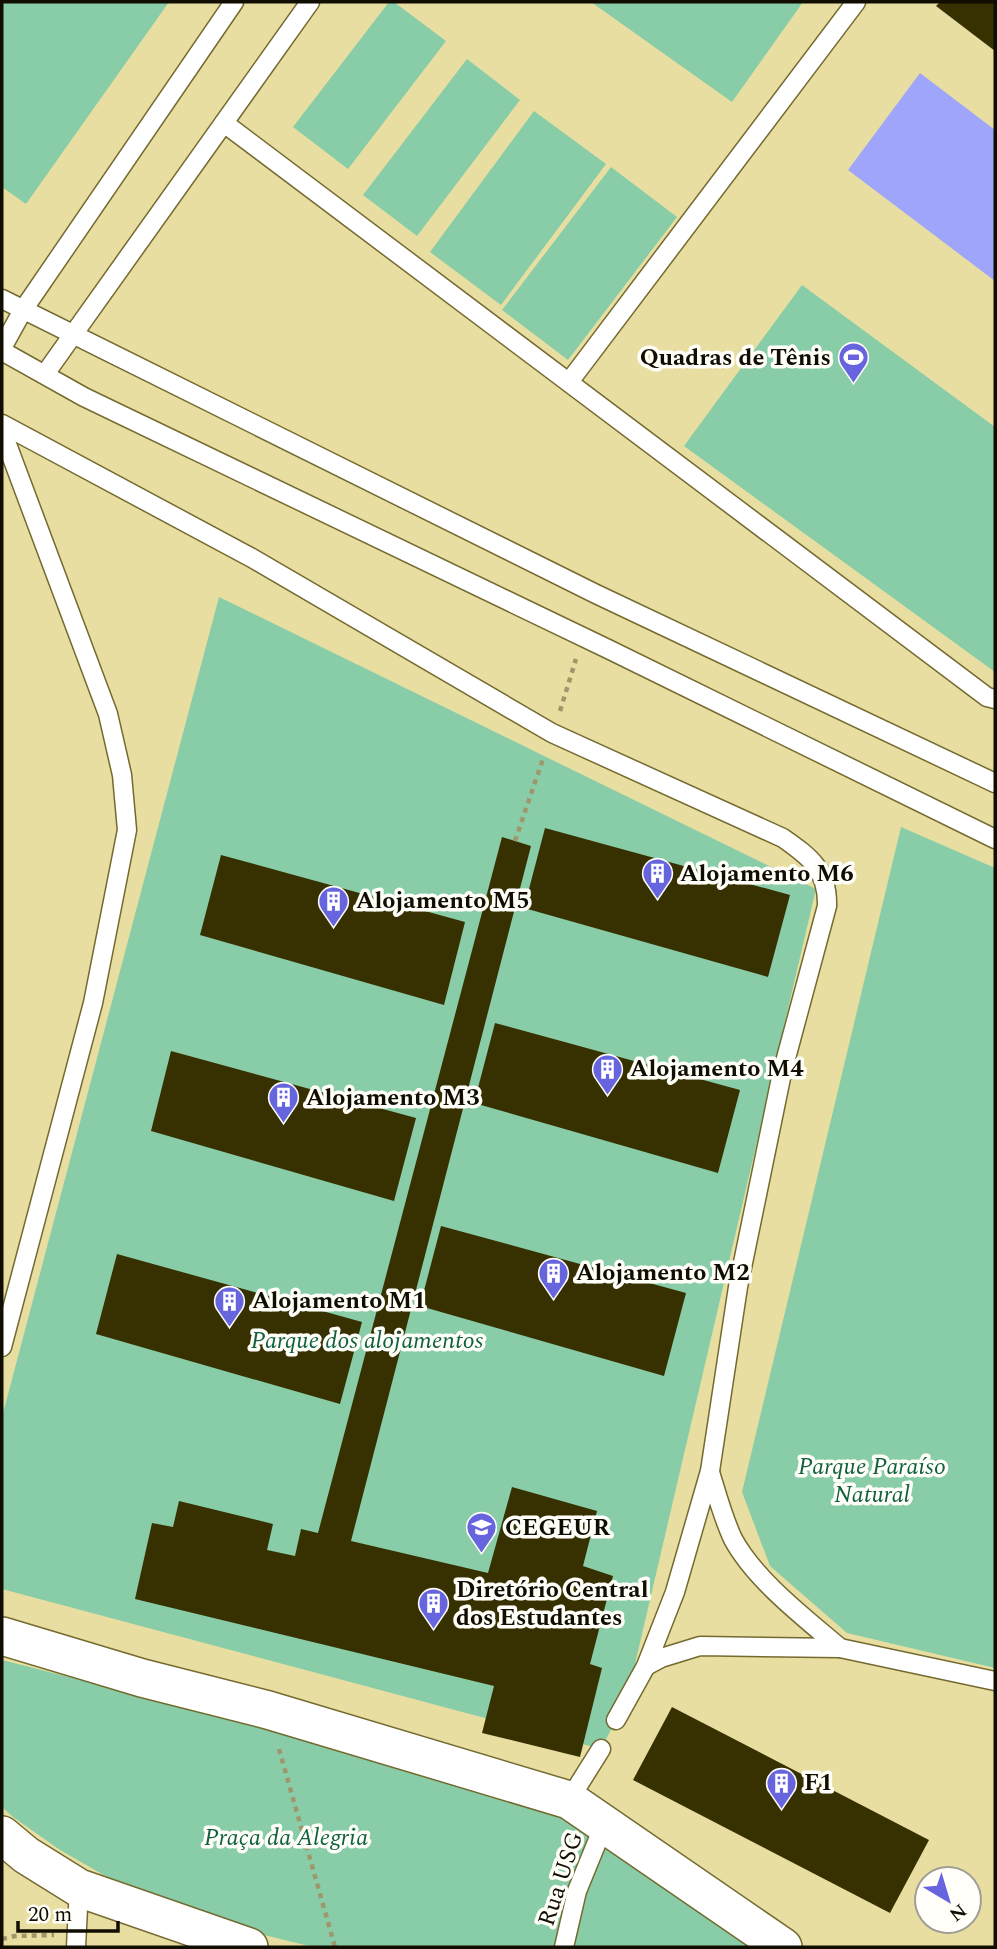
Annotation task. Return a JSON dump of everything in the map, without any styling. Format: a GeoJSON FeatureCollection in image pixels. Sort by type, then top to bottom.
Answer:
{"type":"FeatureCollection","features":[{"type":"Feature","properties":{"kind":"street"},"geometry":{"type":"LineString","coordinates":[[2,1636],[142,1678],[268,1710],[569,1800],[783,1947]]}},
{"type":"Feature","properties":{"kind":"street"},"geometry":{"type":"LineString","coordinates":[[2,1835],[26,1855],[79,1888],[248,1947]]}},
{"type":"Feature","properties":{"kind":"lane"},"geometry":{"type":"LineString","coordinates":[[234,2],[23,310],[2,350],[84,397],[596,643],[995,839]]}},
{"type":"Feature","properties":{"kind":"lane"},"geometry":{"type":"LineString","coordinates":[[45,374],[310,2]]}},
{"type":"Feature","properties":{"kind":"lane"},"geometry":{"type":"LineString","coordinates":[[569,382],[856,2]]}},
{"type":"Feature","properties":{"kind":"lane"},"geometry":{"type":"LineString","coordinates":[[223,123],[987,697],[995,699]]}},
{"type":"Feature","properties":{"kind":"lane"},"geometry":{"type":"LineString","coordinates":[[2,299],[596,594],[995,783]]}},
{"type":"Feature","properties":{"kind":"lane"},"geometry":{"type":"LineString","coordinates":[[2,424],[252,558],[552,733],[783,838],[820,870],[827,893],[825,915],[782,1073],[741,1274],[710,1471],[675,1592],[646,1666],[616,1720]]}},
{"type":"Feature","properties":{"kind":"lane"},"geometry":{"type":"LineString","coordinates":[[2,431],[108,714],[122,775],[127,830],[93,1003],[2,1347]]}},
{"type":"Feature","properties":{"kind":"lane"},"geometry":{"type":"LineString","coordinates":[[710,1471],[725,1521],[735,1542],[781,1597],[840,1648]]}},
{"type":"Feature","properties":{"kind":"lane"},"geometry":{"type":"LineString","coordinates":[[646,1666],[661,1658],[700,1646],[840,1648],[995,1681]]}},
{"type":"Feature","properties":{"kind":"lane"},"geometry":{"type":"LineString","coordinates":[[569,1800],[601,1749]]}},
{"type":"Feature","properties":{"kind":"lane","name":"Rua USG"},"geometry":{"type":"LineString","coordinates":[[564,1947],[577,1891],[604,1825]]}},
{"type":"Feature","properties":{"kind":"lane"},"geometry":{"type":"LineString","coordinates":[[76,1942],[79,1888]]}},
{"type":"Feature","properties":{"kind":"path"},"geometry":{"type":"LineString","coordinates":[[515,841],[575,664]]}},
{"type":"Feature","properties":{"kind":"path"},"geometry":{"type":"LineString","coordinates":[[268,1710],[335,1947]]}},
{"type":"Feature","properties":{"kind":"path"},"geometry":{"type":"LineString","coordinates":[[2,1939],[15,1936],[66,1935],[76,1942]]}},
{"type":"Feature","properties":{"kind":"green space"},"geometry":{"type":"Polygon","coordinates":[[[2,2],[169,2],[26,204],[2,187],[2,2]]]}},
{"type":"Feature","properties":{"kind":"green space"},"geometry":{"type":"Polygon","coordinates":[[[389,2],[394,2],[446,41],[348,169],[293,127],[389,2]]]}},
{"type":"Feature","properties":{"kind":"green space"},"geometry":{"type":"Polygon","coordinates":[[[591,2],[803,2],[732,102],[591,2]]]}},
{"type":"Feature","properties":{"kind":"green space"},"geometry":{"type":"Polygon","coordinates":[[[467,59],[520,100],[417,236],[363,195],[467,59]]]}},
{"type":"Feature","properties":{"kind":"green space"},"geometry":{"type":"Polygon","coordinates":[[[534,111],[606,164],[501,305],[430,252],[534,111]]]}},
{"type":"Feature","properties":{"kind":"green space"},"geometry":{"type":"Polygon","coordinates":[[[611,167],[677,217],[568,360],[502,310],[611,167]]]}},
{"type":"Feature","properties":{"kind":"green space"},"geometry":{"type":"Polygon","coordinates":[[[802,285],[995,427],[995,672],[684,446],[802,285]]]}},
{"type":"Feature","properties":{"kind":"green space","name":"Parque dos alojamentos"},"geometry":{"type":"Polygon","coordinates":[[[219,597],[816,889],[635,1664],[616,1720],[601,1749],[2,1589],[2,1417],[219,597]]]}},
{"type":"Feature","properties":{"kind":"green space","name":"Parque Paraíso Natural"},"geometry":{"type":"Polygon","coordinates":[[[901,827],[995,868],[995,1668],[847,1633],[770,1566],[742,1492],[901,827]]]}},
{"type":"Feature","properties":{"kind":"green space","name":"Praça da Alegria"},"geometry":{"type":"Polygon","coordinates":[[[2,1660],[191,1708],[564,1812],[753,1947],[313,1947],[252,1932],[114,1881],[60,1850],[2,1807],[2,1660]]]}},
{"type":"Feature","properties":{"kind":"water"},"geometry":{"type":"Polygon","coordinates":[[[920,73],[995,130],[995,281],[848,170],[920,73]]]}},
{"type":"Feature","properties":{"kind":"building"},"geometry":{"type":"Polygon","coordinates":[[[940,2],[995,2],[995,51],[936,6],[940,2]]]}},
{"type":"Feature","properties":{"kind":"building","name":"Alojamento M6"},"geometry":{"type":"Polygon","coordinates":[[[545,828],[790,895],[768,977],[524,908],[545,828]]]}},
{"type":"Feature","properties":{"kind":"building","name":"Diretório Central dos Estudantes"},"geometry":{"type":"Polygon","coordinates":[[[502,837],[531,846],[351,1541],[488,1573],[512,1487],[597,1511],[583,1566],[613,1576],[590,1664],[602,1668],[580,1757],[482,1733],[494,1686],[135,1599],[152,1523],[173,1527],[179,1501],[273,1524],[267,1550],[295,1556],[301,1529],[318,1533],[502,837]]]}},
{"type":"Feature","properties":{"kind":"building","name":"Alojamento M5"},"geometry":{"type":"Polygon","coordinates":[[[221,855],[465,922],[444,1005],[200,935],[221,855]]]}},
{"type":"Feature","properties":{"kind":"building","name":"Alojamento M4"},"geometry":{"type":"Polygon","coordinates":[[[495,1023],[740,1090],[718,1173],[474,1103],[495,1023]]]}},
{"type":"Feature","properties":{"kind":"building","name":"Alojamento M3"},"geometry":{"type":"Polygon","coordinates":[[[171,1051],[416,1118],[394,1201],[151,1131],[171,1051]]]}},
{"type":"Feature","properties":{"kind":"building","name":"Alojamento M2"},"geometry":{"type":"Polygon","coordinates":[[[441,1226],[686,1293],[664,1376],[420,1306],[441,1226]]]}},
{"type":"Feature","properties":{"kind":"building","name":"Alojamento M1"},"geometry":{"type":"Polygon","coordinates":[[[117,1254],[362,1322],[340,1404],[96,1334],[117,1254]]]}},
{"type":"Feature","properties":{"kind":"building","name":"F1"},"geometry":{"type":"Polygon","coordinates":[[[672,1707],[929,1840],[916,1865],[913,1865],[913,1870],[890,1913],[633,1780],[672,1707]]]}},
{"type":"Feature","properties":{"kind":"place","name":"Quadras de Tênis"},"geometry":{"type":"Point","coordinates":[854,385]}},
{"type":"Feature","properties":{"kind":"place","name":"Alojamento M6"},"geometry":{"type":"Point","coordinates":[657,901]}},
{"type":"Feature","properties":{"kind":"place","name":"Alojamento M5"},"geometry":{"type":"Point","coordinates":[333,928]}},
{"type":"Feature","properties":{"kind":"place","name":"Alojamento M4"},"geometry":{"type":"Point","coordinates":[607,1096]}},
{"type":"Feature","properties":{"kind":"place","name":"Alojamento M3"},"geometry":{"type":"Point","coordinates":[283,1125]}},
{"type":"Feature","properties":{"kind":"place","name":"Alojamento M2"},"geometry":{"type":"Point","coordinates":[553,1300]}},
{"type":"Feature","properties":{"kind":"place","name":"Alojamento M1"},"geometry":{"type":"Point","coordinates":[229,1328]}},
{"type":"Feature","properties":{"kind":"place","name":"CEGEUR"},"geometry":{"type":"Point","coordinates":[482,1555]}},
{"type":"Feature","properties":{"kind":"place","name":"Diretório Central dos Estudantes"},"geometry":{"type":"Point","coordinates":[433,1631]}},
{"type":"Feature","properties":{"kind":"place","name":"F1"},"geometry":{"type":"Point","coordinates":[781,1810]}}]}
